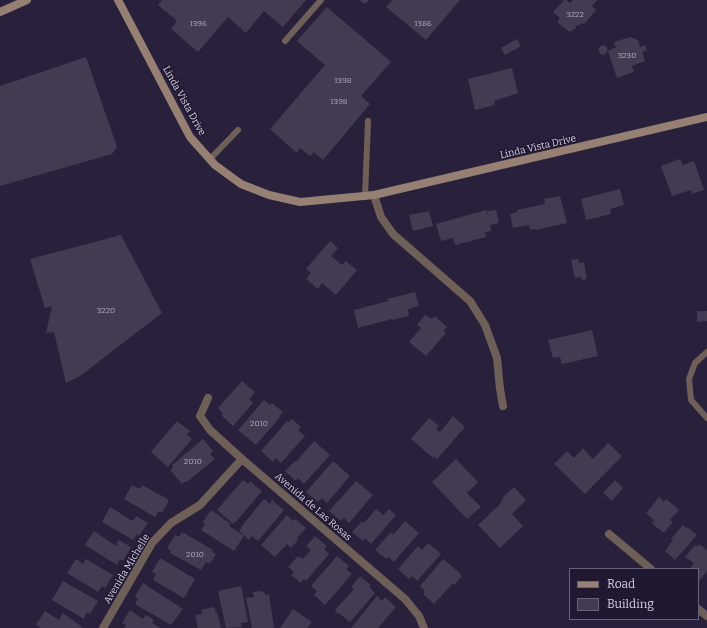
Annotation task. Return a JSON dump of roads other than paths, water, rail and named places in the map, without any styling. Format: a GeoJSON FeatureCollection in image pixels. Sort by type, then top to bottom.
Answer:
{"type":"FeatureCollection","features":[{"type":"Feature","properties":{"kind":"street"},"geometry":{"type":"LineString","coordinates":[[0,12],[27,0]]}},
{"type":"Feature","properties":{"kind":"street","name":"Linda Vista Drive"},"geometry":{"type":"LineString","coordinates":[[118,0],[190,137],[210,160],[241,184],[269,195],[300,202],[374,195],[707,118]]}},
{"type":"Feature","properties":{"kind":"street"},"geometry":{"type":"LineString","coordinates":[[374,195],[381,217],[392,234],[470,301],[485,325],[497,358],[503,406]]}},
{"type":"Feature","properties":{"kind":"street","name":"Avenida de Las Rosas"},"geometry":{"type":"LineString","coordinates":[[208,398],[200,416],[210,430],[242,460],[404,599],[420,616],[424,628]]}},
{"type":"Feature","properties":{"kind":"street","name":"Avenida Michelle"},"geometry":{"type":"LineString","coordinates":[[103,628],[152,543],[171,523],[200,505],[242,460]]}},
{"type":"Feature","properties":{"kind":"street"},"geometry":{"type":"LineString","coordinates":[[609,534],[650,568]]}},
{"type":"Feature","properties":{"kind":"street"},"geometry":{"type":"LineString","coordinates":[[699,610],[707,616]]}},
{"type":"Feature","properties":{"kind":"lane"},"geometry":{"type":"LineString","coordinates":[[284,41],[321,0]]}},
{"type":"Feature","properties":{"kind":"lane"},"geometry":{"type":"LineString","coordinates":[[365,196],[368,121]]}},
{"type":"Feature","properties":{"kind":"lane"},"geometry":{"type":"LineString","coordinates":[[210,160],[238,130]]}},
{"type":"Feature","properties":{"kind":"lane"},"geometry":{"type":"LineString","coordinates":[[707,352],[695,363],[689,380],[691,400],[707,418]]}}]}
